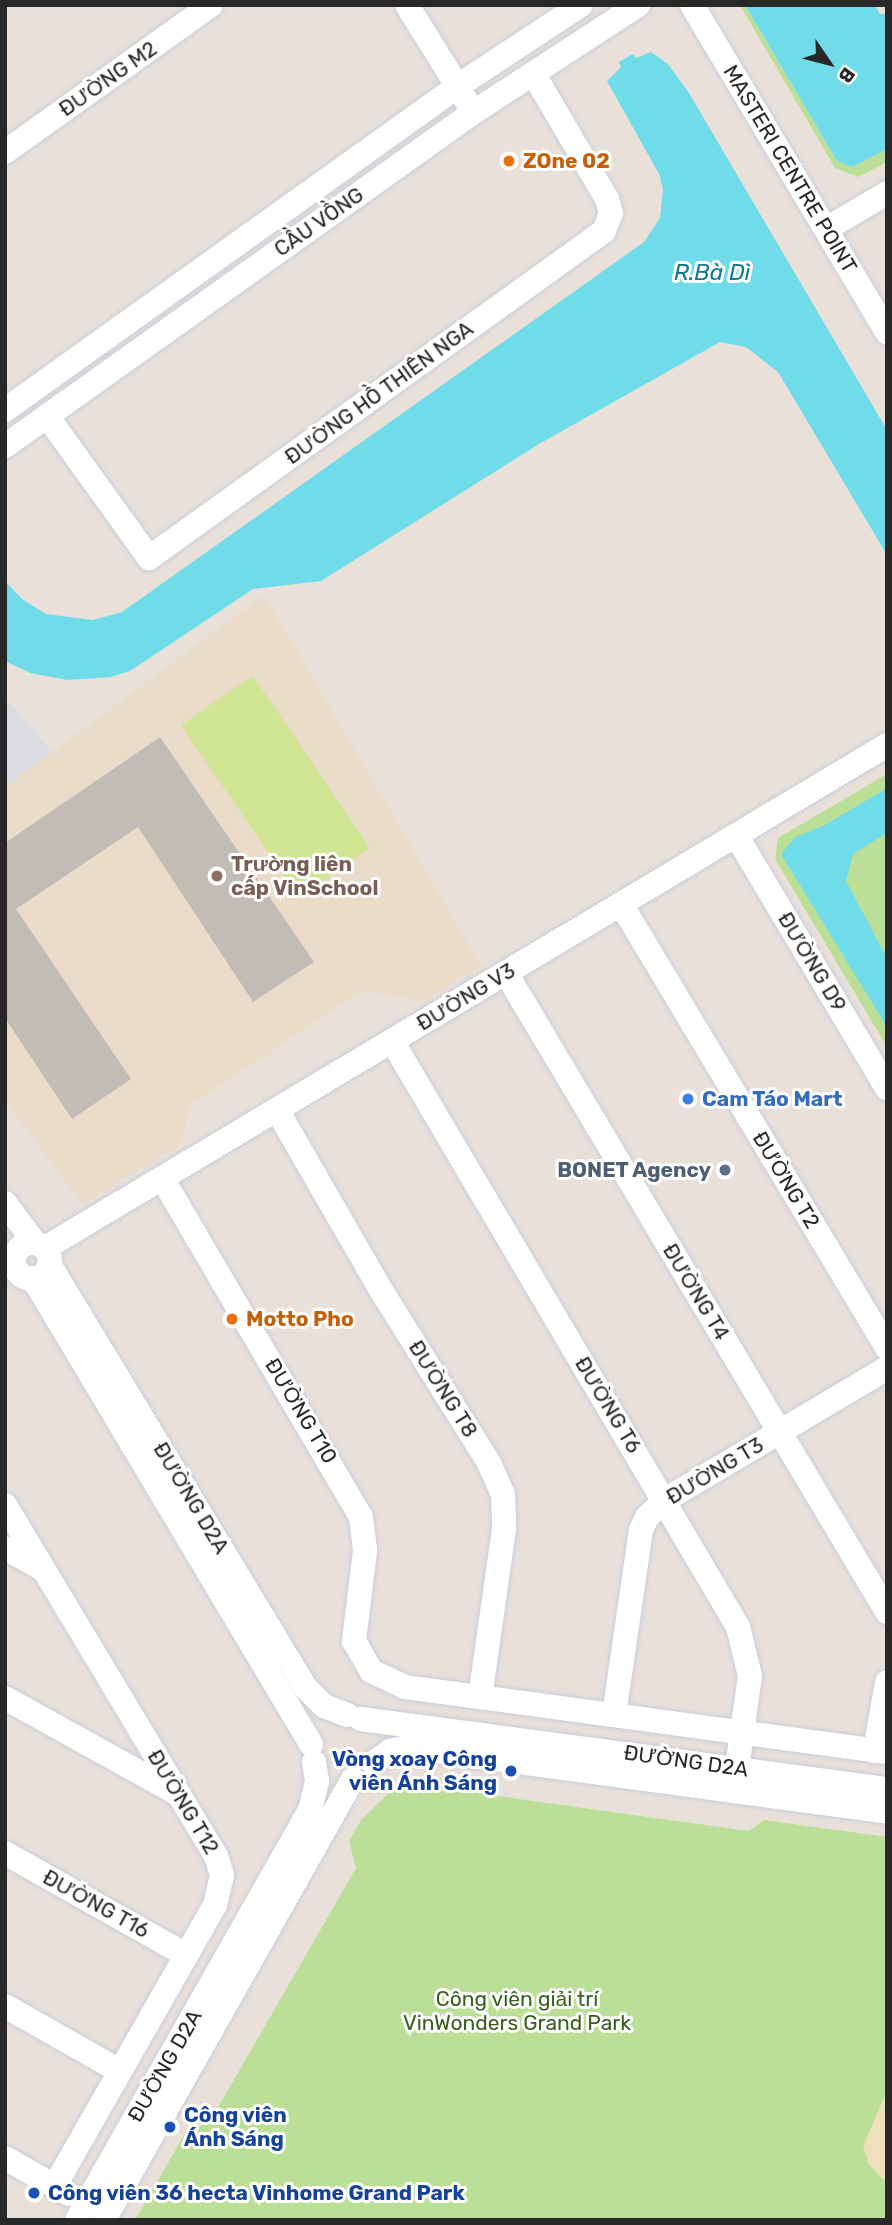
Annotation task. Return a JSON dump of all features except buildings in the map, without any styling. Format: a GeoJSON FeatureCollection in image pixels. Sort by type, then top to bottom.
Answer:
{"type":"FeatureCollection","features":[{"type":"Feature","properties":{"kind":"street","name":"ĐƯỜNG M2"},"geometry":{"type":"LineString","coordinates":[[5,152],[211,5]]}},
{"type":"Feature","properties":{"kind":"street"},"geometry":{"type":"LineString","coordinates":[[407,5],[474,112]]}},
{"type":"Feature","properties":{"kind":"street","name":"CẦU VỒNG"},"geometry":{"type":"LineString","coordinates":[[5,410],[458,86],[581,5]]}},
{"type":"Feature","properties":{"kind":"street","name":"CẦU VỒNG"},"geometry":{"type":"LineString","coordinates":[[5,446],[474,112],[638,5]]}},
{"type":"Feature","properties":{"kind":"street","name":"MASTERI CENTRE POINT"},"geometry":{"type":"LineString","coordinates":[[692,5],[887,332]]}},
{"type":"Feature","properties":{"kind":"street","name":"ĐƯỜNG HỒ THIÊN NGA"},"geometry":{"type":"LineString","coordinates":[[47,416],[149,558],[604,231],[611,213],[607,199],[533,73]]}},
{"type":"Feature","properties":{"kind":"street"},"geometry":{"type":"LineString","coordinates":[[826,229],[887,193]]}},
{"type":"Feature","properties":{"kind":"street","name":"ĐƯỜNG V3"},"geometry":{"type":"LineString","coordinates":[[26,1259],[887,745]]}},
{"type":"Feature","properties":{"kind":"street","name":"ĐƯỜNG D9"},"geometry":{"type":"LineString","coordinates":[[736,835],[887,1088]]}},
{"type":"Feature","properties":{"kind":"street","name":"ĐƯỜNG T2"},"geometry":{"type":"LineString","coordinates":[[621,904],[887,1348]]}},
{"type":"Feature","properties":{"kind":"street","name":"ĐƯỜNG T4"},"geometry":{"type":"LineString","coordinates":[[506,973],[887,1612]]}},
{"type":"Feature","properties":{"kind":"street","name":"ĐƯỜNG T6"},"geometry":{"type":"LineString","coordinates":[[392,1041],[665,1500],[745,1644],[750,1676],[736,1780]]}},
{"type":"Feature","properties":{"kind":"street","name":"ĐƯỜNG T8"},"geometry":{"type":"LineString","coordinates":[[277,1110],[384,1295],[489,1463],[503,1494],[504,1529],[480,1697]]}},
{"type":"Feature","properties":{"kind":"street","name":"ĐƯỜNG T10"},"geometry":{"type":"LineString","coordinates":[[162,1178],[361,1517],[365,1551],[354,1630],[364,1663],[393,1684],[480,1697]]}},
{"type":"Feature","properties":{"kind":"street","name":"ĐƯỜNG D2A"},"geometry":{"type":"LineString","coordinates":[[5,1203],[26,1259],[313,1753],[317,1781],[312,1806],[93,2215]]}},
{"type":"Feature","properties":{"kind":"street","name":"ĐƯỜNG D2A"},"geometry":{"type":"LineString","coordinates":[[26,1259],[305,1687],[324,1706],[354,1717],[736,1780],[887,1811]]}},
{"type":"Feature","properties":{"kind":"street","name":"ĐƯỜNG T3"},"geometry":{"type":"LineString","coordinates":[[614,1715],[641,1530],[665,1500],[887,1368]]}},
{"type":"Feature","properties":{"kind":"street","name":"ĐƯỜNG T12"},"geometry":{"type":"LineString","coordinates":[[5,1505],[179,1795],[222,1875],[219,1895],[55,2186]]}},
{"type":"Feature","properties":{"kind":"street","name":"ĐƯỜNG T12"},"geometry":{"type":"LineString","coordinates":[[5,1548],[44,1570]]}},
{"type":"Feature","properties":{"kind":"street"},"geometry":{"type":"LineString","coordinates":[[480,1697],[881,1751],[887,1682]]}},
{"type":"Feature","properties":{"kind":"street"},"geometry":{"type":"LineString","coordinates":[[5,1698],[179,1795]]}},
{"type":"Feature","properties":{"kind":"street"},"geometry":{"type":"LineString","coordinates":[[354,1717],[375,1736],[373,1763],[353,1779],[333,1779],[313,1753],[326,1720],[354,1717]]}},
{"type":"Feature","properties":{"kind":"street","name":"ĐƯỜNG D2A"},"geometry":{"type":"LineString","coordinates":[[373,1763],[390,1751],[408,1747],[736,1780],[887,1789]]}},
{"type":"Feature","properties":{"kind":"street","name":"ĐƯỜNG D2A"},"geometry":{"type":"LineString","coordinates":[[93,2215],[353,1779]]}},
{"type":"Feature","properties":{"kind":"street","name":"ĐƯỜNG T16"},"geometry":{"type":"LineString","coordinates":[[5,1853],[186,1955]]}},
{"type":"Feature","properties":{"kind":"street"},"geometry":{"type":"LineString","coordinates":[[5,2006],[121,2071]]}},
{"type":"Feature","properties":{"kind":"street"},"geometry":{"type":"LineString","coordinates":[[5,2158],[55,2186],[93,2215]]}},
{"type":"Feature","properties":{"kind":"shaded area","name":"Trường liên cấp VinSchool"},"geometry":{"type":"Polygon","coordinates":[[[264,595],[481,966],[422,1001],[363,991],[189,1107],[182,1144],[82,1204],[5,1100],[5,787],[264,595]]]}},
{"type":"Feature","properties":{"kind":"shaded area"},"geometry":{"type":"Polygon","coordinates":[[[5,697],[52,752],[5,787],[5,697]]]}},
{"type":"Feature","properties":{"kind":"green space"},"geometry":{"type":"Polygon","coordinates":[[[740,5],[745,5],[837,161],[852,167],[887,149],[887,162],[858,177],[835,168],[740,5]]]}},
{"type":"Feature","properties":{"kind":"green space"},"geometry":{"type":"Polygon","coordinates":[[[253,676],[370,848],[299,898],[181,725],[253,676]]]}},
{"type":"Feature","properties":{"kind":"green space"},"geometry":{"type":"Polygon","coordinates":[[[887,774],[887,1047],[775,859],[778,838],[887,774]]]}},
{"type":"Feature","properties":{"kind":"green space","name":"Công viên giải trí VinWonders Grand Park"},"geometry":{"type":"Polygon","coordinates":[[[425,1776],[468,1781],[483,1794],[749,1831],[764,1820],[887,1837],[887,2220],[135,2220],[187,2130],[209,2123],[356,1868],[349,1841],[361,1820],[392,1790],[425,1776]]]}},
{"type":"Feature","properties":{"kind":"sand"},"geometry":{"type":"Polygon","coordinates":[[[887,2067],[887,2183],[869,2165],[863,2146],[886,2093],[887,2067]]]}},
{"type":"Feature","properties":{"kind":"water"},"geometry":{"type":"Polygon","coordinates":[[[745,5],[875,5],[880,14],[887,14],[887,149],[852,167],[837,161],[745,5]]]}},
{"type":"Feature","properties":{"kind":"water","name":"R.Bà Dì"},"geometry":{"type":"Polygon","coordinates":[[[651,52],[668,64],[689,93],[887,430],[887,555],[778,372],[746,347],[720,342],[539,444],[321,581],[253,589],[130,671],[111,677],[68,680],[30,673],[5,661],[5,581],[22,599],[46,614],[93,620],[122,612],[644,242],[660,218],[663,189],[659,174],[607,81],[621,67],[619,62],[633,54],[636,58],[651,52]]]}},
{"type":"Feature","properties":{"kind":"water"},"geometry":{"type":"Polygon","coordinates":[[[887,788],[887,833],[853,854],[846,881],[887,958],[887,1027],[781,854],[795,837],[823,826],[887,788]]]}},
{"type":"Feature","properties":{"kind":"place","name":"ZOne 02"},"geometry":{"type":"Point","coordinates":[509,161]}},
{"type":"Feature","properties":{"kind":"place","name":"Trường liên cấp VinSchool"},"geometry":{"type":"Point","coordinates":[217,876]}},
{"type":"Feature","properties":{"kind":"place","name":"Cam Táo Mart"},"geometry":{"type":"Point","coordinates":[688,1099]}},
{"type":"Feature","properties":{"kind":"place","name":"BONET Agency"},"geometry":{"type":"Point","coordinates":[725,1170]}},
{"type":"Feature","properties":{"kind":"place","name":"Motto Pho"},"geometry":{"type":"Point","coordinates":[232,1319]}},
{"type":"Feature","properties":{"kind":"place","name":"Vòng xoay Công viên Ánh Sáng"},"geometry":{"type":"Point","coordinates":[511,1771]}},
{"type":"Feature","properties":{"kind":"place","name":"Công viên Ánh Sáng"},"geometry":{"type":"Point","coordinates":[170,2127]}},
{"type":"Feature","properties":{"kind":"place","name":"Công viên 36 hecta Vinhome Grand Park"},"geometry":{"type":"Point","coordinates":[34,2193]}}]}
